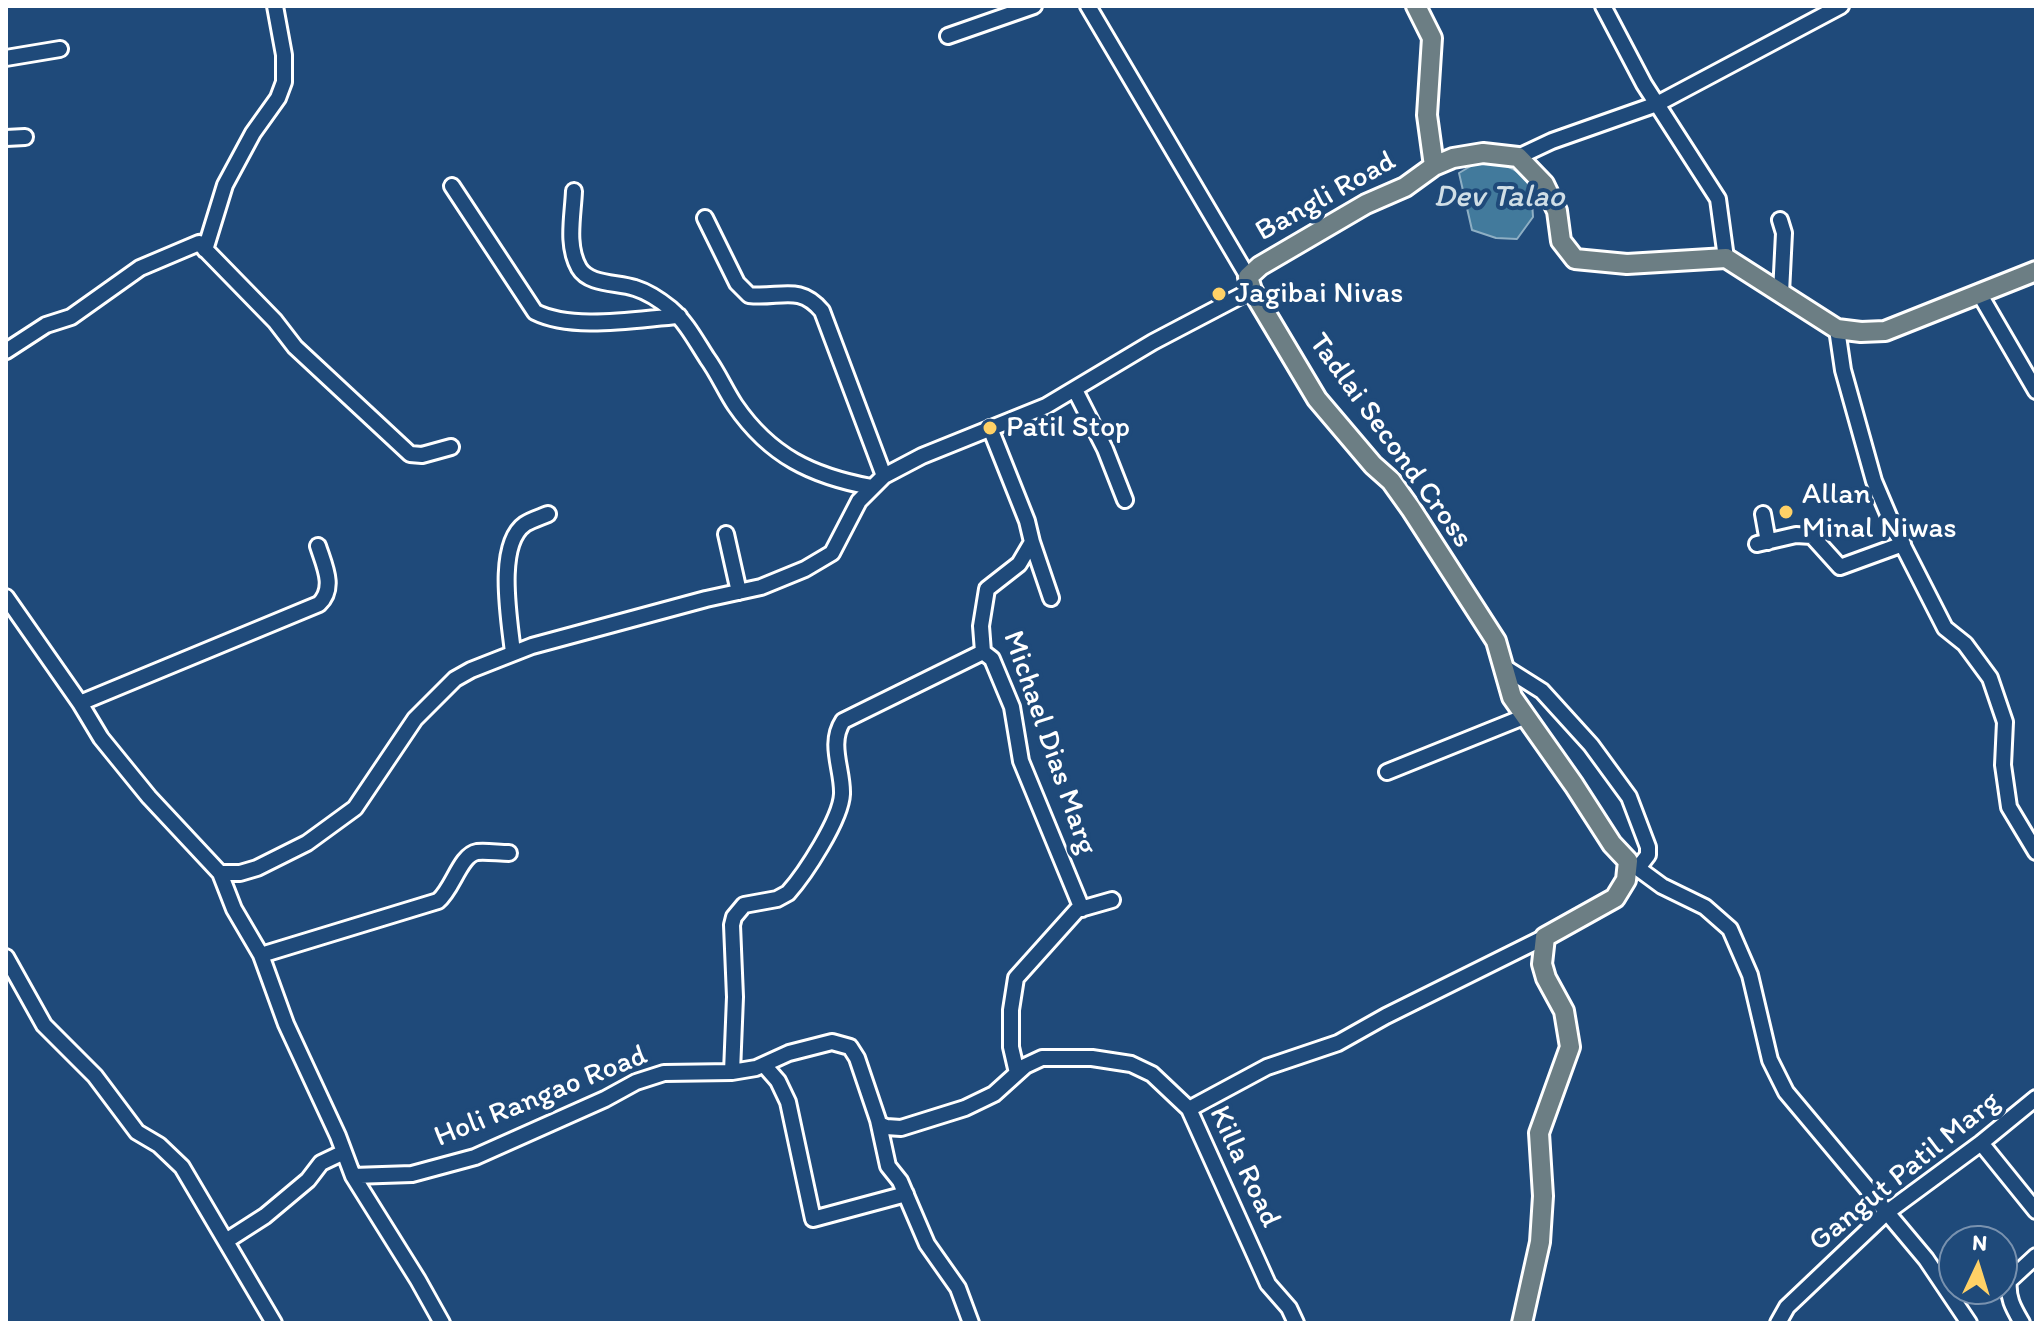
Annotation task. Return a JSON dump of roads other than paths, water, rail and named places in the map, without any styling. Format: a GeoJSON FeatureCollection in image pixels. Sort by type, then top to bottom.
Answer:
{"type":"FeatureCollection","features":[{"type":"Feature","properties":{"kind":"main road"},"geometry":{"type":"LineString","coordinates":[[1416,6],[1432,38],[1427,115],[1434,166]]}},
{"type":"Feature","properties":{"kind":"main road","name":"Bangli Road"},"geometry":{"type":"LineString","coordinates":[[1250,284],[1260,266],[1366,204],[1405,187],[1434,166],[1453,158],[1483,153],[1518,157]]}},
{"type":"Feature","properties":{"kind":"main road"},"geometry":{"type":"LineString","coordinates":[[1518,157],[1544,184],[1557,211],[1561,241],[1575,259],[1627,264],[1726,258],[1837,329],[1885,331],[2036,271]]}},
{"type":"Feature","properties":{"kind":"main road","name":"Tadlai Second Cross"},"geometry":{"type":"LineString","coordinates":[[1250,284],[1317,399],[1373,465],[1391,481],[1411,509],[1496,641],[1512,697],[1612,844],[1633,865]]}},
{"type":"Feature","properties":{"kind":"main road"},"geometry":{"type":"LineString","coordinates":[[1522,1323],[1540,1242],[1543,1196],[1539,1133],[1570,1047],[1564,1011],[1542,964],[1545,937],[1615,898],[1633,865]]}},
{"type":"Feature","properties":{"kind":"street"},"geometry":{"type":"LineString","coordinates":[[205,250],[225,185],[253,133],[278,98],[284,82],[284,55],[275,6]]}},
{"type":"Feature","properties":{"kind":"street"},"geometry":{"type":"LineString","coordinates":[[948,36],[1034,6]]}},
{"type":"Feature","properties":{"kind":"street","name":"Tadlai Second Cross"},"geometry":{"type":"LineString","coordinates":[[1088,6],[1172,145],[1250,284]]}},
{"type":"Feature","properties":{"kind":"street"},"geometry":{"type":"LineString","coordinates":[[1603,6],[1657,104],[1718,199],[1726,258]]}},
{"type":"Feature","properties":{"kind":"street"},"geometry":{"type":"LineString","coordinates":[[1518,157],[1552,141],[1657,104],[1841,6]]}},
{"type":"Feature","properties":{"kind":"street"},"geometry":{"type":"LineString","coordinates":[[6,58],[60,49]]}},
{"type":"Feature","properties":{"kind":"street"},"geometry":{"type":"LineString","coordinates":[[6,138],[25,137]]}},
{"type":"Feature","properties":{"kind":"street"},"geometry":{"type":"LineString","coordinates":[[452,186],[535,312],[576,322],[679,316]]}},
{"type":"Feature","properties":{"kind":"street"},"geometry":{"type":"LineString","coordinates":[[574,191],[571,244],[581,272],[589,278],[636,288],[657,298],[679,316],[736,406],[778,451],[810,470],[835,480],[871,487]]}},
{"type":"Feature","properties":{"kind":"street"},"geometry":{"type":"LineString","coordinates":[[705,218],[737,283],[749,295],[804,295],[822,311],[884,476]]}},
{"type":"Feature","properties":{"kind":"street"},"geometry":{"type":"LineString","coordinates":[[1780,220],[1784,233],[1781,293]]}},
{"type":"Feature","properties":{"kind":"street"},"geometry":{"type":"LineString","coordinates":[[6,351],[46,325],[71,317],[140,268],[199,243],[275,321],[295,347],[410,454],[422,455],[451,447]]}},
{"type":"Feature","properties":{"kind":"street"},"geometry":{"type":"LineString","coordinates":[[220,873],[240,873],[257,868],[307,843],[355,808],[415,719],[455,679],[513,653],[761,587],[805,569],[832,553],[859,501],[884,476],[922,456],[1046,406],[1250,284]]}},
{"type":"Feature","properties":{"kind":"street"},"geometry":{"type":"LineString","coordinates":[[1979,293],[2036,391]]}},
{"type":"Feature","properties":{"kind":"street"},"geometry":{"type":"LineString","coordinates":[[1837,329],[1843,370],[1874,481],[1945,628],[1965,644],[1990,678],[2005,722],[2003,765],[2009,807],[2036,852]]}},
{"type":"Feature","properties":{"kind":"street"},"geometry":{"type":"LineString","coordinates":[[1075,390],[1105,449],[1125,500]]}},
{"type":"Feature","properties":{"kind":"street"},"geometry":{"type":"LineString","coordinates":[[990,428],[1027,521],[1051,598]]}},
{"type":"Feature","properties":{"kind":"street"},"geometry":{"type":"LineString","coordinates":[[513,653],[507,594],[510,546],[522,526],[548,514]]}},
{"type":"Feature","properties":{"kind":"street"},"geometry":{"type":"LineString","coordinates":[[1763,514],[1762,543],[1796,535],[1812,536],[1840,567],[1903,544]]}},
{"type":"Feature","properties":{"kind":"street"},"geometry":{"type":"LineString","coordinates":[[726,534],[739,592]]}},
{"type":"Feature","properties":{"kind":"street","name":"Michael Dias Marg"},"geometry":{"type":"LineString","coordinates":[[1032,542],[1019,564],[987,589],[981,626],[983,652],[992,659],[1012,707],[1021,761],[1082,909]]}},
{"type":"Feature","properties":{"kind":"street"},"geometry":{"type":"LineString","coordinates":[[80,703],[319,604],[328,594],[329,584],[318,546]]}},
{"type":"Feature","properties":{"kind":"street"},"geometry":{"type":"LineString","coordinates":[[6,597],[101,738],[220,873],[234,909],[261,955],[286,1024],[316,1084],[353,1176],[442,1323]]}},
{"type":"Feature","properties":{"kind":"street"},"geometry":{"type":"LineString","coordinates":[[732,1072],[734,917],[744,905],[777,899],[788,893],[836,821],[842,794],[836,741],[838,728],[843,721],[983,652]]}},
{"type":"Feature","properties":{"kind":"street"},"geometry":{"type":"LineString","coordinates":[[1504,667],[1542,691],[1591,745],[1629,797],[1648,847],[1648,855],[1633,865]]}},
{"type":"Feature","properties":{"kind":"street"},"geometry":{"type":"LineString","coordinates":[[1387,772],[1526,716]]}},
{"type":"Feature","properties":{"kind":"street"},"geometry":{"type":"LineString","coordinates":[[261,955],[438,901],[447,894],[467,857],[475,852],[509,853]]}},
{"type":"Feature","properties":{"kind":"street","name":"Tadlai Second Cross"},"geometry":{"type":"LineString","coordinates":[[1633,865],[1662,886],[1705,907],[1730,929],[1750,975],[1770,1060],[1786,1092],[1926,1259],[1969,1323]]}},
{"type":"Feature","properties":{"kind":"street"},"geometry":{"type":"LineString","coordinates":[[1017,1073],[1011,1047],[1011,1010],[1016,978],[1077,910],[1112,900]]}},
{"type":"Feature","properties":{"kind":"street"},"geometry":{"type":"LineString","coordinates":[[1189,1109],[1267,1067],[1338,1043],[1545,937]]}},
{"type":"Feature","properties":{"kind":"street"},"geometry":{"type":"LineString","coordinates":[[6,957],[44,1025],[95,1076],[137,1132],[159,1145],[182,1167],[274,1323]]}},
{"type":"Feature","properties":{"kind":"street","name":"Holi Rangao Road"},"geometry":{"type":"LineString","coordinates":[[353,1176],[412,1174],[475,1157],[636,1082],[664,1073],[732,1072],[764,1065],[789,1053],[832,1042],[850,1047],[857,1058],[879,1124]]}},
{"type":"Feature","properties":{"kind":"street","name":"Killa Road"},"geometry":{"type":"LineString","coordinates":[[879,1124],[901,1128],[965,1108],[994,1094],[1017,1073],[1042,1058],[1092,1058],[1131,1064],[1152,1074],[1189,1109],[1268,1284],[1289,1308],[1296,1323]]}},
{"type":"Feature","properties":{"kind":"street"},"geometry":{"type":"LineString","coordinates":[[764,1065],[778,1081],[788,1102],[813,1219],[906,1194]]}},
{"type":"Feature","properties":{"kind":"street","name":"Gangut Patil Marg"},"geometry":{"type":"LineString","coordinates":[[1778,1323],[1787,1307],[1886,1213],[2036,1098]]}},
{"type":"Feature","properties":{"kind":"street"},"geometry":{"type":"LineString","coordinates":[[879,1124],[888,1166],[906,1194],[927,1244],[958,1288],[971,1323]]}},
{"type":"Feature","properties":{"kind":"street"},"geometry":{"type":"LineString","coordinates":[[1981,1143],[2036,1211]]}},
{"type":"Feature","properties":{"kind":"street"},"geometry":{"type":"LineString","coordinates":[[226,1241],[265,1216],[308,1180],[321,1163],[344,1152]]}},
{"type":"Feature","properties":{"kind":"street"},"geometry":{"type":"LineString","coordinates":[[2022,1323],[2011,1303],[2009,1281],[2036,1256]]}},
{"type":"Feature","properties":{"kind":"water","name":"Dev Talao"},"geometry":{"type":"Polygon","coordinates":[[[1494,162],[1522,175],[1529,187],[1533,217],[1517,239],[1496,238],[1472,230],[1459,173],[1476,163],[1494,162]]]}},
{"type":"Feature","properties":{"kind":"place","name":"Jagibai Nivas"},"geometry":{"type":"Point","coordinates":[1219,294]}},
{"type":"Feature","properties":{"kind":"place","name":"Patil Stop"},"geometry":{"type":"Point","coordinates":[990,428]}},
{"type":"Feature","properties":{"kind":"place","name":"Allan Minal Niwas"},"geometry":{"type":"Point","coordinates":[1786,512]}}]}
